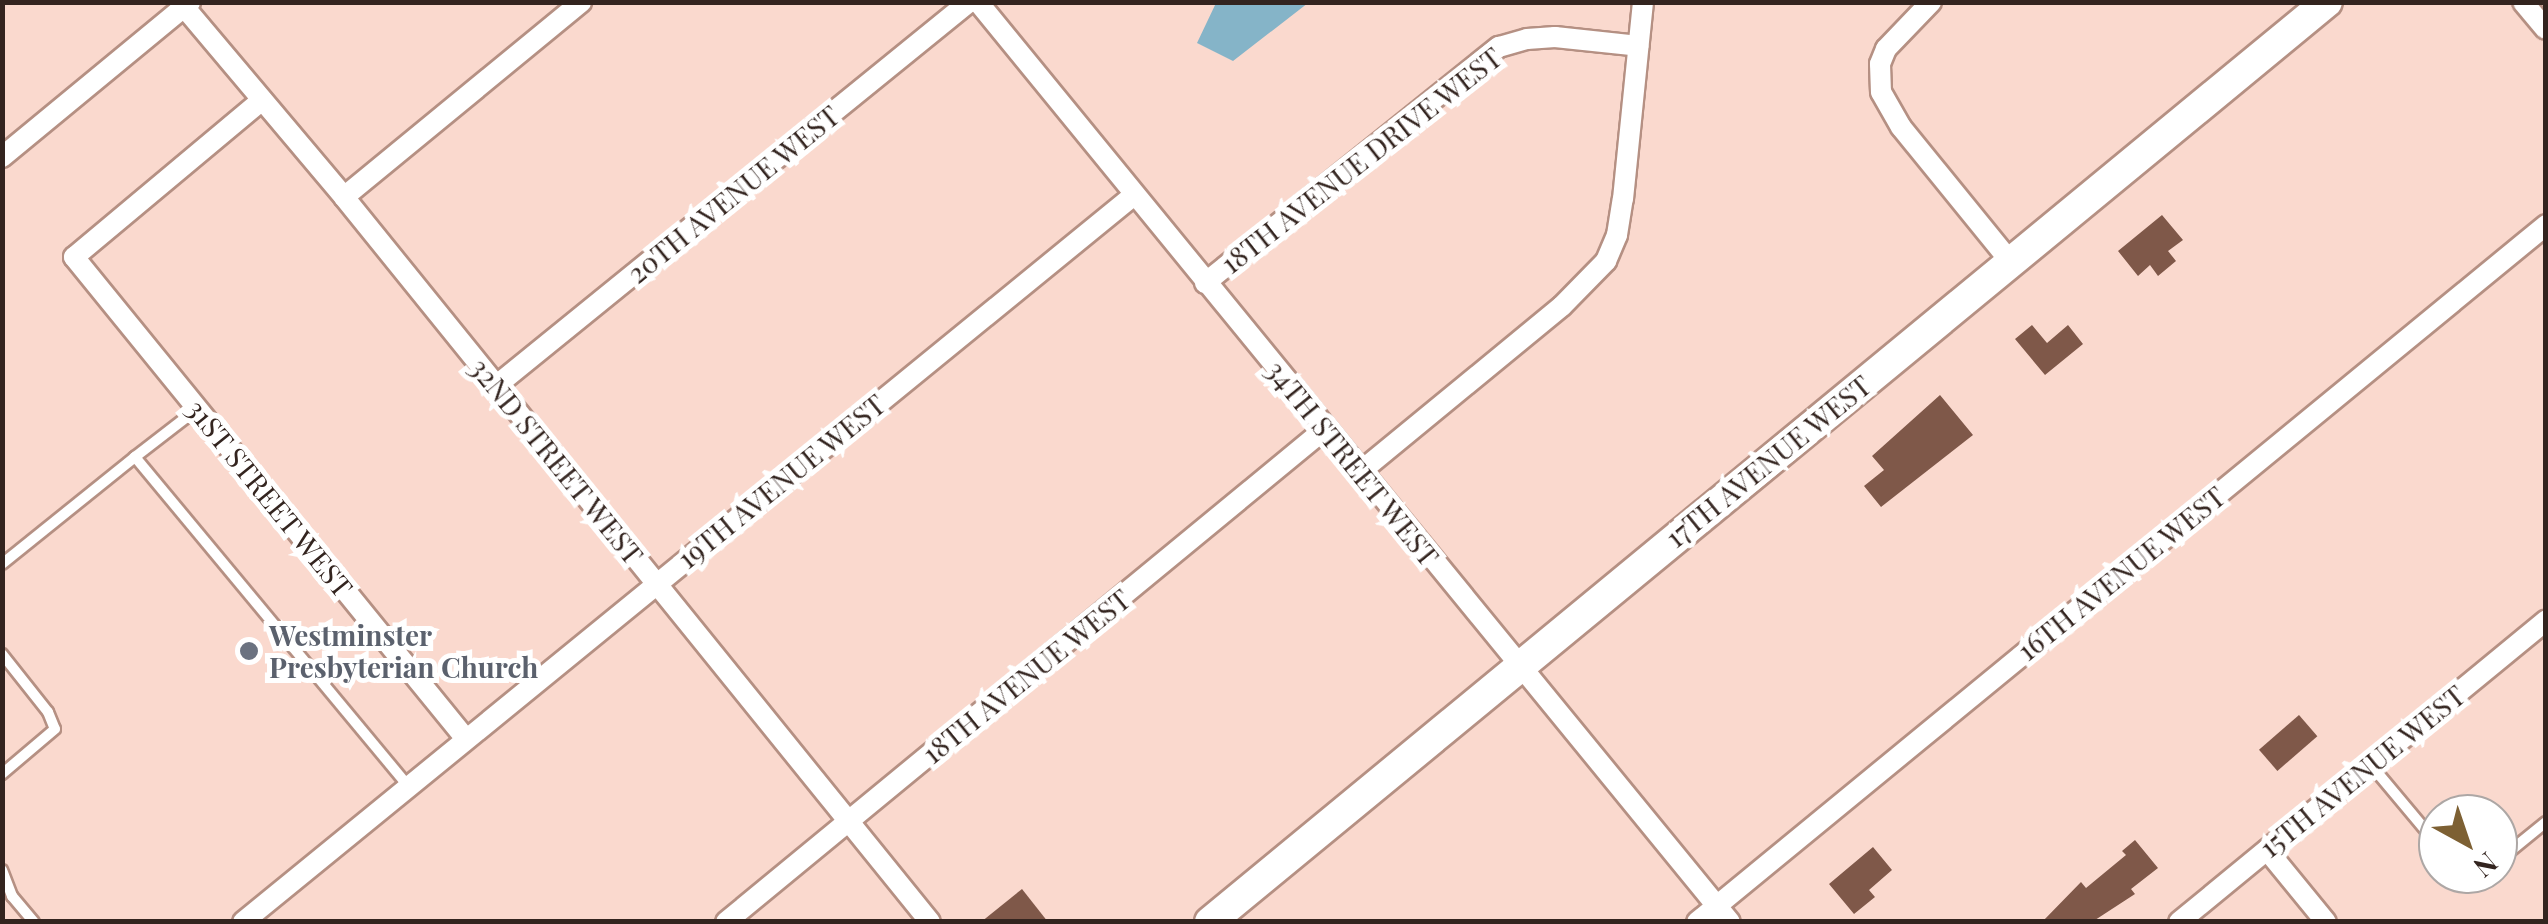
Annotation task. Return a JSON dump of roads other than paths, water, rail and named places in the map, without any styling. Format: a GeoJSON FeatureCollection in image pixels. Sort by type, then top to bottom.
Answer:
{"type":"FeatureCollection","features":[{"type":"Feature","properties":{"kind":"street"},"geometry":{"type":"LineString","coordinates":[[344,196],[581,2]]}},
{"type":"Feature","properties":{"kind":"street","name":"20TH AVENUE WEST"},"geometry":{"type":"LineString","coordinates":[[497,385],[969,2]]}},
{"type":"Feature","properties":{"kind":"street","name":"34TH STREET WEST"},"geometry":{"type":"LineString","coordinates":[[978,2],[1723,914]]}},
{"type":"Feature","properties":{"kind":"street"},"geometry":{"type":"LineString","coordinates":[[1360,472],[1562,306],[1606,261],[1617,235],[1624,198],[1643,2]]}},
{"type":"Feature","properties":{"kind":"street"},"geometry":{"type":"LineString","coordinates":[[1931,2],[1886,49],[1880,64],[1882,92],[1902,128],[2010,262]]}},
{"type":"Feature","properties":{"kind":"street","name":"17TH AVENUE WEST"},"geometry":{"type":"LineString","coordinates":[[1210,922],[2327,2]]}},
{"type":"Feature","properties":{"kind":"street"},"geometry":{"type":"LineString","coordinates":[[2523,2],[2546,29]]}},
{"type":"Feature","properties":{"kind":"street"},"geometry":{"type":"LineString","coordinates":[[2,157],[184,4]]}},
{"type":"Feature","properties":{"kind":"street","name":"32ND STREET WEST"},"geometry":{"type":"LineString","coordinates":[[184,4],[344,196],[930,922]]}},
{"type":"Feature","properties":{"kind":"street","name":"18TH AVENUE DRIVE WEST"},"geometry":{"type":"LineString","coordinates":[[1205,283],[1499,47],[1527,38],[1639,46]]}},
{"type":"Feature","properties":{"kind":"street","name":"31ST STREET WEST"},"geometry":{"type":"LineString","coordinates":[[262,100],[74,258],[466,738]]}},
{"type":"Feature","properties":{"kind":"street","name":"19TH AVENUE WEST"},"geometry":{"type":"LineString","coordinates":[[243,922],[1134,195]]}},
{"type":"Feature","properties":{"kind":"street","name":"16TH AVENUE WEST"},"geometry":{"type":"LineString","coordinates":[[1698,922],[1723,914],[2546,225]]}},
{"type":"Feature","properties":{"kind":"street","name":"18TH AVENUE WEST"},"geometry":{"type":"LineString","coordinates":[[726,922],[1325,430]]}},
{"type":"Feature","properties":{"kind":"street","name":"15TH AVENUE WEST"},"geometry":{"type":"LineString","coordinates":[[2180,922],[2370,764],[2542,631]]}},
{"type":"Feature","properties":{"kind":"street"},"geometry":{"type":"LineString","coordinates":[[2267,850],[2326,922]]}},
{"type":"Feature","properties":{"kind":"lane"},"geometry":{"type":"LineString","coordinates":[[2,564],[198,409]]}},
{"type":"Feature","properties":{"kind":"lane"},"geometry":{"type":"LineString","coordinates":[[135,457],[408,786]]}},
{"type":"Feature","properties":{"kind":"lane"},"geometry":{"type":"LineString","coordinates":[[2,654],[48,712],[55,729],[2,774]]}},
{"type":"Feature","properties":{"kind":"lane"},"geometry":{"type":"LineString","coordinates":[[2370,764],[2418,821]]}},
{"type":"Feature","properties":{"kind":"lane"},"geometry":{"type":"LineString","coordinates":[[2518,845],[2546,822]]}},
{"type":"Feature","properties":{"kind":"lane"},"geometry":{"type":"LineString","coordinates":[[2,870],[12,896],[34,922]]}},
{"type":"Feature","properties":{"kind":"water"},"geometry":{"type":"Polygon","coordinates":[[[1216,2],[1308,3],[1233,61],[1197,43],[1216,2]]]}},
{"type":"Feature","properties":{"kind":"place","name":"Westminster Presbyterian Church"},"geometry":{"type":"Point","coordinates":[249,651]}}]}
